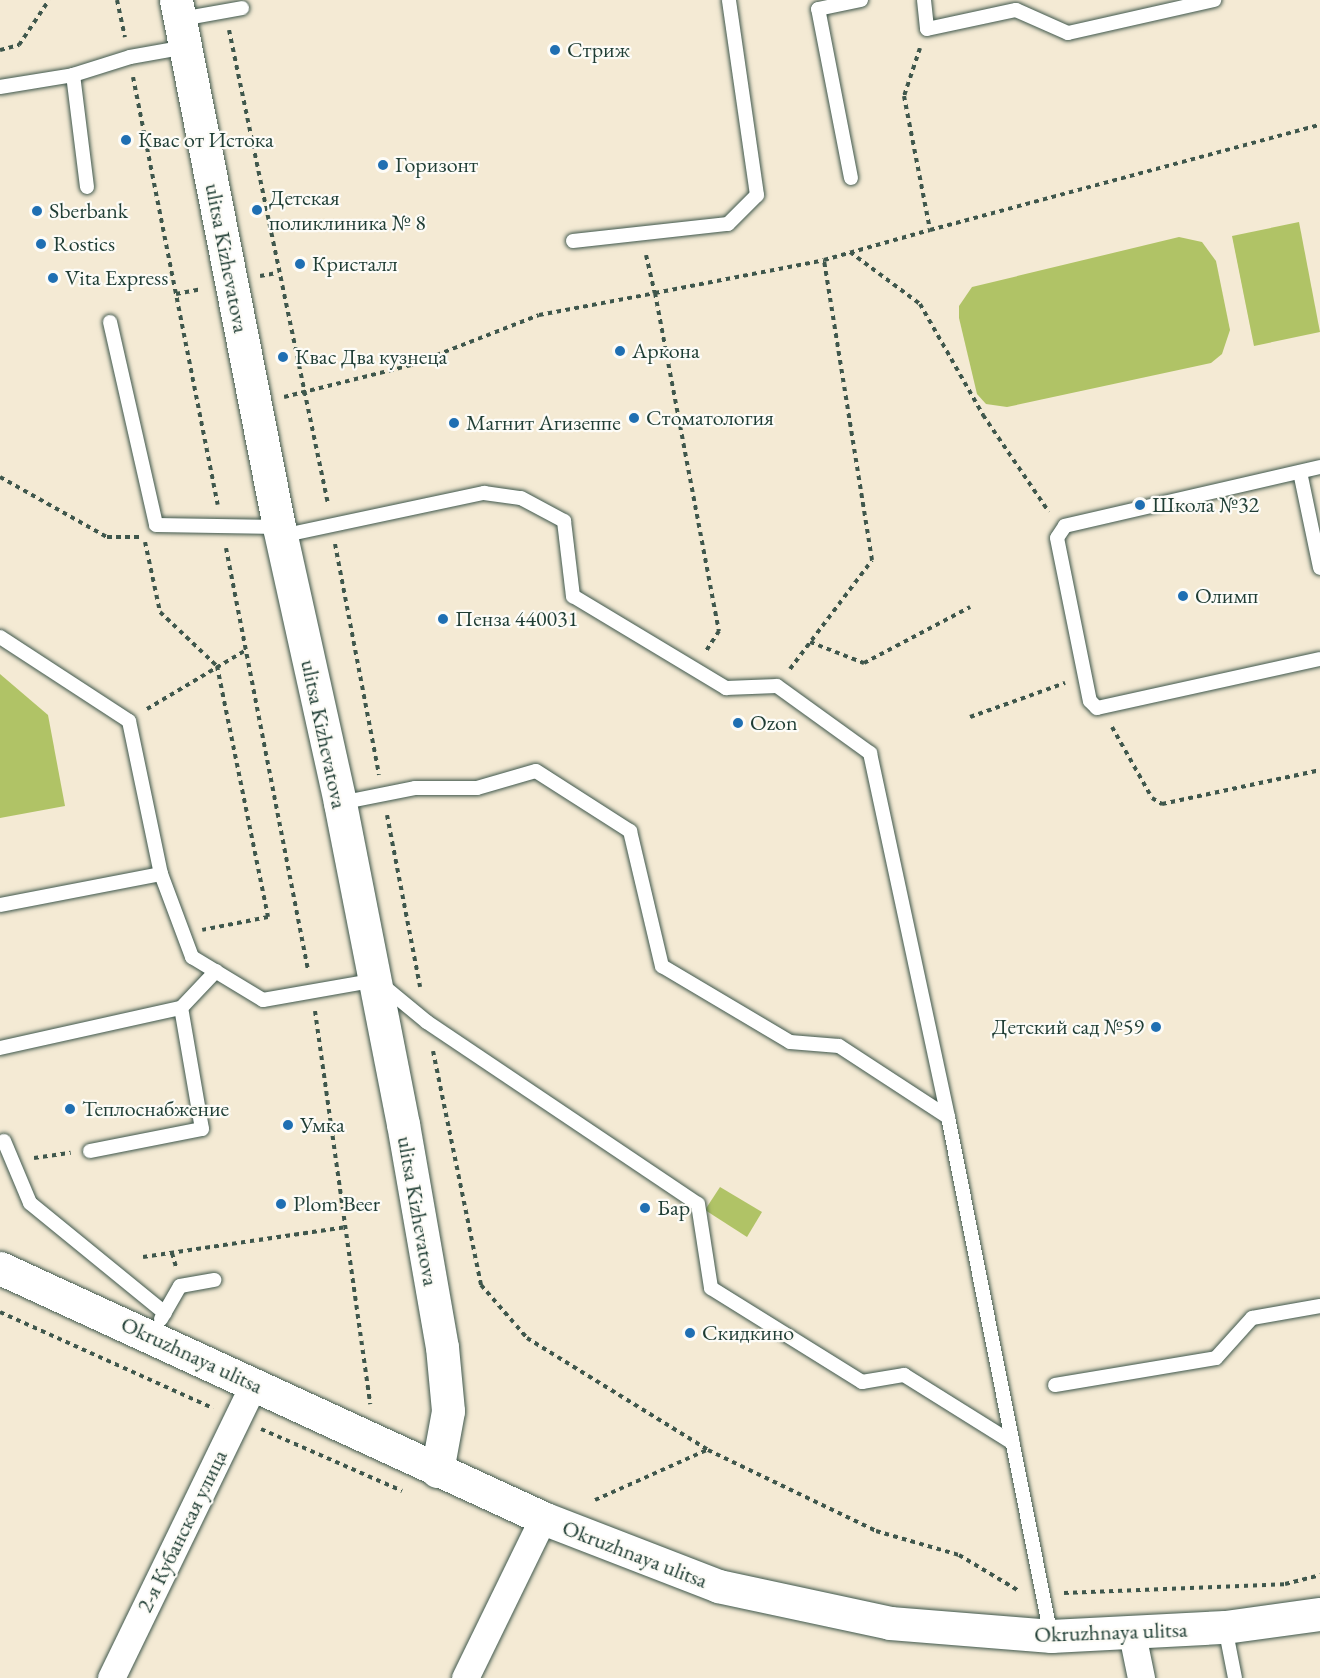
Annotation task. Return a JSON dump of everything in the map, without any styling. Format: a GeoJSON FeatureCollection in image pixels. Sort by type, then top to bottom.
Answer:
{"type":"FeatureCollection","features":[{"type":"Feature","properties":{"kind":"main road","name":"ulitsa Kizhevatova"},"geometry":{"type":"LineString","coordinates":[[181,22],[280,532],[340,803],[376,980],[442,1347],[448,1412],[437,1471]]}},
{"type":"Feature","properties":{"kind":"main road","name":"Okruzhnaya ulitsa"},"geometry":{"type":"LineString","coordinates":[[0,1268],[158,1324],[254,1384],[437,1471],[543,1518],[718,1586],[890,1623],[1051,1636],[1226,1628],[1320,1614]]}},
{"type":"Feature","properties":{"kind":"street","name":"2-я Кубанская улица"},"geometry":{"type":"LineString","coordinates":[[111,1678],[254,1384]]}},
{"type":"Feature","properties":{"kind":"street"},"geometry":{"type":"LineString","coordinates":[[465,1678],[543,1518]]}},
{"type":"Feature","properties":{"kind":"street"},"geometry":{"type":"LineString","coordinates":[[1132,1634],[1141,1678]]}},
{"type":"Feature","properties":{"kind":"lane"},"geometry":{"type":"LineString","coordinates":[[573,242],[728,224],[757,195],[729,0]]}},
{"type":"Feature","properties":{"kind":"lane"},"geometry":{"type":"LineString","coordinates":[[851,178],[818,9],[861,0]]}},
{"type":"Feature","properties":{"kind":"lane"},"geometry":{"type":"LineString","coordinates":[[924,0],[927,28],[1016,10],[1068,33],[1214,0]]}},
{"type":"Feature","properties":{"kind":"lane"},"geometry":{"type":"LineString","coordinates":[[0,87],[73,75],[130,57],[181,22],[242,8]]}},
{"type":"Feature","properties":{"kind":"lane"},"geometry":{"type":"LineString","coordinates":[[73,75],[87,187]]}},
{"type":"Feature","properties":{"kind":"lane"},"geometry":{"type":"LineString","coordinates":[[110,322],[156,525],[222,526],[280,532],[332,526],[484,493],[521,498],[564,521],[573,596],[726,688],[777,686],[870,753],[948,1117],[1051,1636]]}},
{"type":"Feature","properties":{"kind":"lane"},"geometry":{"type":"LineString","coordinates":[[1320,467],[1060,528],[1057,538],[1090,701],[1101,708],[1320,659]]}},
{"type":"Feature","properties":{"kind":"lane"},"geometry":{"type":"LineString","coordinates":[[1300,472],[1320,568]]}},
{"type":"Feature","properties":{"kind":"lane"},"geometry":{"type":"LineString","coordinates":[[0,637],[129,721],[161,874],[192,957],[263,1000],[376,980],[427,1022],[698,1204],[711,1288],[862,1382],[903,1375],[1013,1443]]}},
{"type":"Feature","properties":{"kind":"lane"},"geometry":{"type":"LineString","coordinates":[[340,803],[415,788],[477,788],[536,771],[630,831],[662,966],[790,1042],[840,1046],[948,1117]]}},
{"type":"Feature","properties":{"kind":"lane"},"geometry":{"type":"LineString","coordinates":[[0,905],[161,874]]}},
{"type":"Feature","properties":{"kind":"lane"},"geometry":{"type":"LineString","coordinates":[[0,1048],[181,1008],[216,971]]}},
{"type":"Feature","properties":{"kind":"lane"},"geometry":{"type":"LineString","coordinates":[[90,1151],[202,1129],[181,1008]]}},
{"type":"Feature","properties":{"kind":"lane"},"geometry":{"type":"LineString","coordinates":[[4,1141],[30,1203],[158,1324],[180,1286],[214,1280]]}},
{"type":"Feature","properties":{"kind":"lane"},"geometry":{"type":"LineString","coordinates":[[1055,1385],[1216,1358],[1252,1318],[1320,1306]]}},
{"type":"Feature","properties":{"kind":"lane"},"geometry":{"type":"LineString","coordinates":[[1226,1628],[1235,1678]]}},
{"type":"Feature","properties":{"kind":"path"},"geometry":{"type":"LineString","coordinates":[[0,50],[19,45],[49,0]]}},
{"type":"Feature","properties":{"kind":"path"},"geometry":{"type":"LineString","coordinates":[[117,0],[312,992],[371,1409]]}},
{"type":"Feature","properties":{"kind":"path"},"geometry":{"type":"LineString","coordinates":[[225,11],[277,273],[305,390],[427,1022],[481,1286],[527,1338],[708,1450],[876,1531],[959,1555],[1029,1597],[1043,1594],[1285,1584],[1320,1575]]}},
{"type":"Feature","properties":{"kind":"path"},"geometry":{"type":"LineString","coordinates":[[927,28],[904,96],[930,230]]}},
{"type":"Feature","properties":{"kind":"path"},"geometry":{"type":"LineString","coordinates":[[256,406],[305,390],[411,365],[539,315],[824,260],[1320,125]]}},
{"type":"Feature","properties":{"kind":"path"},"geometry":{"type":"LineString","coordinates":[[641,234],[655,293],[719,631]]}},
{"type":"Feature","properties":{"kind":"path"},"geometry":{"type":"LineString","coordinates":[[850,252],[920,304],[983,415],[1060,528]]}},
{"type":"Feature","properties":{"kind":"path"},"geometry":{"type":"LineString","coordinates":[[777,686],[872,560],[824,260]]}},
{"type":"Feature","properties":{"kind":"path"},"geometry":{"type":"LineString","coordinates":[[175,294],[208,287]]}},
{"type":"Feature","properties":{"kind":"path"},"geometry":{"type":"LineString","coordinates":[[0,477],[107,537],[156,537]]}},
{"type":"Feature","properties":{"kind":"path"},"geometry":{"type":"LineString","coordinates":[[142,526],[160,612],[217,666],[268,917],[184,934]]}},
{"type":"Feature","properties":{"kind":"path"},"geometry":{"type":"LineString","coordinates":[[810,642],[864,663],[970,607]]}},
{"type":"Feature","properties":{"kind":"path"},"geometry":{"type":"LineString","coordinates":[[129,721],[246,650]]}},
{"type":"Feature","properties":{"kind":"path"},"geometry":{"type":"LineString","coordinates":[[970,717],[1085,675]]}},
{"type":"Feature","properties":{"kind":"path"},"geometry":{"type":"LineString","coordinates":[[1101,708],[1152,798],[1162,804],[1320,770]]}},
{"type":"Feature","properties":{"kind":"path"},"geometry":{"type":"LineString","coordinates":[[12,1161],[90,1151]]}},
{"type":"Feature","properties":{"kind":"path"},"geometry":{"type":"LineString","coordinates":[[143,1257],[345,1227]]}},
{"type":"Feature","properties":{"kind":"path"},"geometry":{"type":"LineString","coordinates":[[596,1500],[708,1450]]}},
{"type":"Feature","properties":{"kind":"green space"},"geometry":{"type":"Polygon","coordinates":[[[1299,222],[1320,332],[1254,346],[1232,236],[1299,222]]]}},
{"type":"Feature","properties":{"kind":"green space"},"geometry":{"type":"Polygon","coordinates":[[[1179,237],[1202,242],[1216,261],[1230,330],[1222,354],[1211,363],[1007,407],[986,404],[977,394],[959,318],[959,306],[972,287],[1179,237]]]}},
{"type":"Feature","properties":{"kind":"green space"},"geometry":{"type":"Polygon","coordinates":[[[0,674],[48,715],[65,806],[0,818],[0,674]]]}},
{"type":"Feature","properties":{"kind":"green space"},"geometry":{"type":"Polygon","coordinates":[[[720,1187],[762,1212],[747,1237],[705,1210],[720,1187]]]}},
{"type":"Feature","properties":{"kind":"place","name":"Стриж"},"geometry":{"type":"Point","coordinates":[555,50]}},
{"type":"Feature","properties":{"kind":"place","name":"Квас от Истока"},"geometry":{"type":"Point","coordinates":[126,140]}},
{"type":"Feature","properties":{"kind":"place","name":"Горизонт"},"geometry":{"type":"Point","coordinates":[383,165]}},
{"type":"Feature","properties":{"kind":"place","name":"Детская поликлиника № 8"},"geometry":{"type":"Point","coordinates":[257,210]}},
{"type":"Feature","properties":{"kind":"place","name":"Sberbank"},"geometry":{"type":"Point","coordinates":[37,211]}},
{"type":"Feature","properties":{"kind":"place","name":"Rostics"},"geometry":{"type":"Point","coordinates":[41,244]}},
{"type":"Feature","properties":{"kind":"place","name":"Кристалл"},"geometry":{"type":"Point","coordinates":[300,264]}},
{"type":"Feature","properties":{"kind":"place","name":"Vita Express"},"geometry":{"type":"Point","coordinates":[53,278]}},
{"type":"Feature","properties":{"kind":"place","name":"Аркона"},"geometry":{"type":"Point","coordinates":[620,351]}},
{"type":"Feature","properties":{"kind":"place","name":"Квас Два кузнеца"},"geometry":{"type":"Point","coordinates":[283,357]}},
{"type":"Feature","properties":{"kind":"place","name":"Стоматология"},"geometry":{"type":"Point","coordinates":[634,418]}},
{"type":"Feature","properties":{"kind":"place","name":"Магнит Агизеппе"},"geometry":{"type":"Point","coordinates":[454,423]}},
{"type":"Feature","properties":{"kind":"place","name":"Школа №32"},"geometry":{"type":"Point","coordinates":[1140,505]}},
{"type":"Feature","properties":{"kind":"place","name":"Олимп"},"geometry":{"type":"Point","coordinates":[1183,596]}},
{"type":"Feature","properties":{"kind":"place","name":"Пенза 440031"},"geometry":{"type":"Point","coordinates":[443,619]}},
{"type":"Feature","properties":{"kind":"place","name":"Ozon"},"geometry":{"type":"Point","coordinates":[738,723]}},
{"type":"Feature","properties":{"kind":"place","name":"Детский сад №59"},"geometry":{"type":"Point","coordinates":[1156,1027]}},
{"type":"Feature","properties":{"kind":"place","name":"Теплоснабжение"},"geometry":{"type":"Point","coordinates":[70,1109]}},
{"type":"Feature","properties":{"kind":"place","name":"Умка"},"geometry":{"type":"Point","coordinates":[288,1125]}},
{"type":"Feature","properties":{"kind":"place","name":"Plom Beer"},"geometry":{"type":"Point","coordinates":[281,1204]}},
{"type":"Feature","properties":{"kind":"place","name":"Бар"},"geometry":{"type":"Point","coordinates":[645,1208]}},
{"type":"Feature","properties":{"kind":"place","name":"Скидкино"},"geometry":{"type":"Point","coordinates":[690,1333]}}]}
